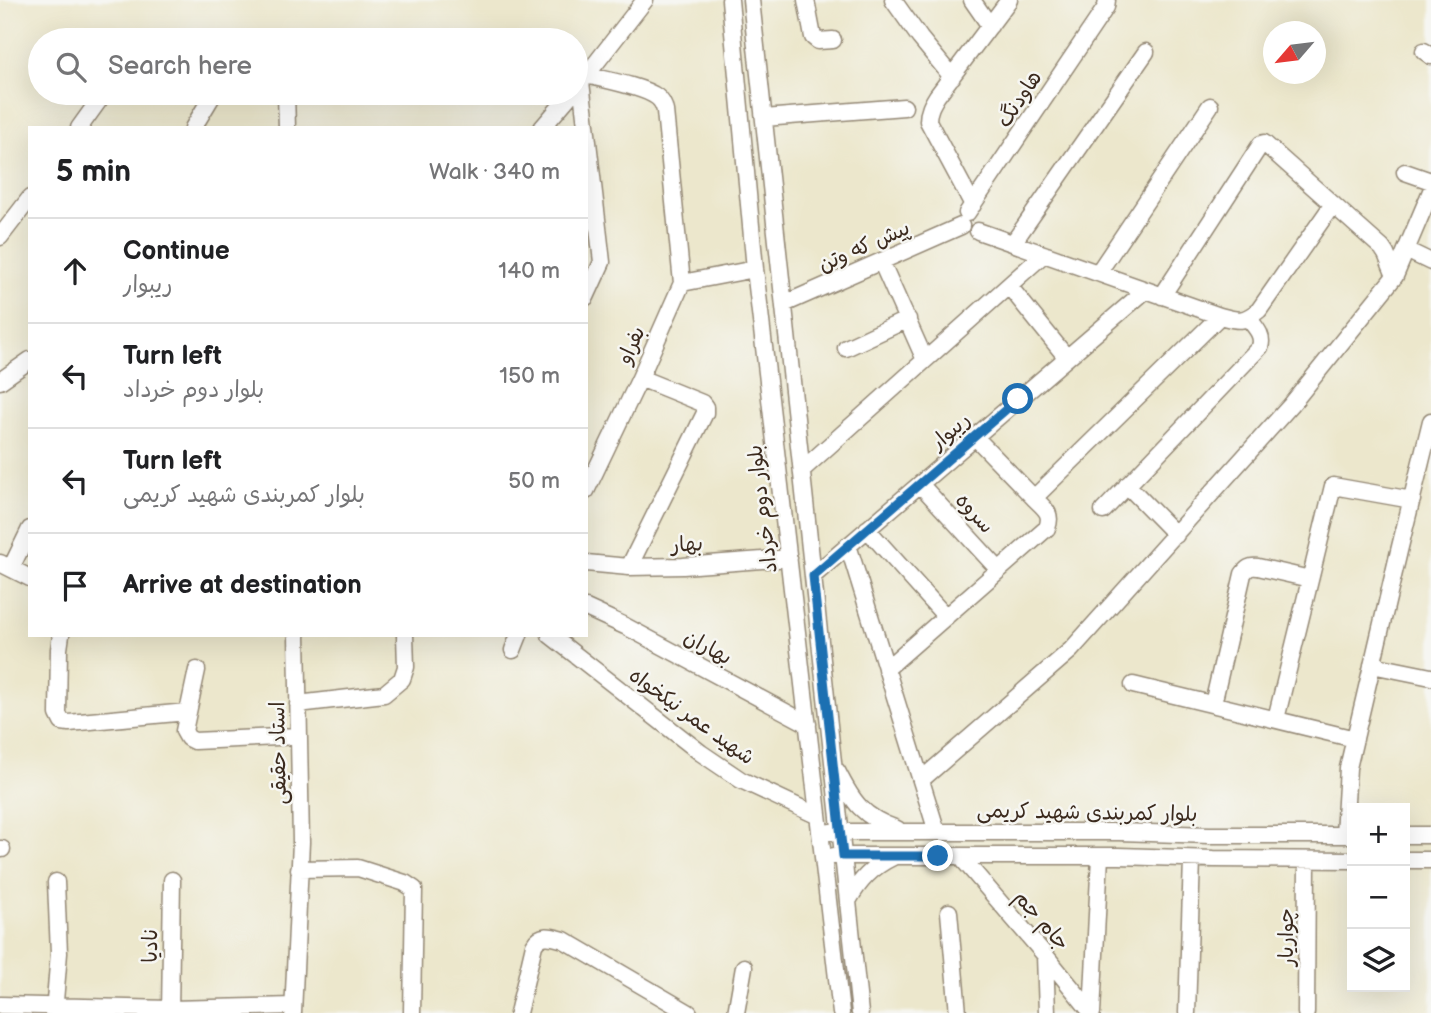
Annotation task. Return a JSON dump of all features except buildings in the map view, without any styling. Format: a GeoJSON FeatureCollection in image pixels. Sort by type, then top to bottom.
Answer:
{"type":"FeatureCollection","features":[{"type":"Feature","properties":{"kind":"street"},"geometry":{"type":"LineString","coordinates":[[588,73],[645,0]]}},
{"type":"Feature","properties":{"kind":"street","name":"بلوار دوم خرداد"},"geometry":{"type":"LineString","coordinates":[[730,0],[755,269],[841,1013]]}},
{"type":"Feature","properties":{"kind":"street","name":"بلوار دوم خرداد"},"geometry":{"type":"LineString","coordinates":[[751,0],[860,1013]]}},
{"type":"Feature","properties":{"kind":"street"},"geometry":{"type":"LineString","coordinates":[[806,0],[813,37],[818,41],[833,40]]}},
{"type":"Feature","properties":{"kind":"street"},"geometry":{"type":"LineString","coordinates":[[893,0],[952,77]]}},
{"type":"Feature","properties":{"kind":"street"},"geometry":{"type":"LineString","coordinates":[[972,0],[990,26]]}},
{"type":"Feature","properties":{"kind":"street"},"geometry":{"type":"LineString","coordinates":[[1009,0],[930,108],[928,121],[967,215],[975,213],[981,219],[978,231],[1220,316],[1245,320],[1259,310],[1333,204]]}},
{"type":"Feature","properties":{"kind":"street","name":"هاودنگ"},"geometry":{"type":"LineString","coordinates":[[967,215],[1106,4]]}},
{"type":"Feature","properties":{"kind":"street"},"geometry":{"type":"LineString","coordinates":[[1013,243],[1146,52]]}},
{"type":"Feature","properties":{"kind":"street"},"geometry":{"type":"LineString","coordinates":[[588,83],[615,81],[650,93],[658,97],[663,104],[666,111],[682,283],[755,269]]}},
{"type":"Feature","properties":{"kind":"street"},"geometry":{"type":"LineString","coordinates":[[80,126],[96,105]]}},
{"type":"Feature","properties":{"kind":"street"},"geometry":{"type":"LineString","coordinates":[[194,126],[207,105]]}},
{"type":"Feature","properties":{"kind":"street"},"geometry":{"type":"LineString","coordinates":[[286,105],[286,126]]}},
{"type":"Feature","properties":{"kind":"street"},"geometry":{"type":"LineString","coordinates":[[544,126],[561,105]]}},
{"type":"Feature","properties":{"kind":"street"},"geometry":{"type":"LineString","coordinates":[[582,105],[584,126]]}},
{"type":"Feature","properties":{"kind":"street"},"geometry":{"type":"LineString","coordinates":[[1098,273],[1210,106]]}},
{"type":"Feature","properties":{"kind":"street"},"geometry":{"type":"LineString","coordinates":[[764,118],[904,107]]}},
{"type":"Feature","properties":{"kind":"street"},"geometry":{"type":"LineString","coordinates":[[1162,296],[1264,143],[1382,248],[1395,276]]}},
{"type":"Feature","properties":{"kind":"street"},"geometry":{"type":"LineString","coordinates":[[588,154],[602,262],[588,293]]}},
{"type":"Feature","properties":{"kind":"street"},"geometry":{"type":"LineString","coordinates":[[1405,172],[1431,181]]}},
{"type":"Feature","properties":{"kind":"street"},"geometry":{"type":"LineString","coordinates":[[921,780],[1071,650],[1292,405],[1395,276],[1431,191]]}},
{"type":"Feature","properties":{"kind":"street"},"geometry":{"type":"LineString","coordinates":[[0,237],[28,201]]}},
{"type":"Feature","properties":{"kind":"street","name":"پیش که وتن"},"geometry":{"type":"LineString","coordinates":[[784,304],[881,261],[967,215]]}},
{"type":"Feature","properties":{"kind":"street"},"geometry":{"type":"LineString","coordinates":[[1406,250],[1431,262]]}},
{"type":"Feature","properties":{"kind":"street"},"geometry":{"type":"LineString","coordinates":[[802,470],[1044,254]]}},
{"type":"Feature","properties":{"kind":"street"},"geometry":{"type":"LineString","coordinates":[[881,261],[925,360]]}},
{"type":"Feature","properties":{"kind":"street","name":"بفراو"},"geometry":{"type":"LineString","coordinates":[[588,487],[682,283]]}},
{"type":"Feature","properties":{"kind":"street"},"geometry":{"type":"LineString","coordinates":[[1009,286],[1067,358]]}},
{"type":"Feature","properties":{"kind":"street","name":"ریبوار"},"geometry":{"type":"LineString","coordinates":[[813,576],[1146,290]]}},
{"type":"Feature","properties":{"kind":"street"},"geometry":{"type":"LineString","coordinates":[[1034,498],[1220,316]]}},
{"type":"Feature","properties":{"kind":"street"},"geometry":{"type":"LineString","coordinates":[[1103,511],[1260,347],[1261,335],[1248,318]]}},
{"type":"Feature","properties":{"kind":"street"},"geometry":{"type":"LineString","coordinates":[[846,348],[908,320]]}},
{"type":"Feature","properties":{"kind":"street"},"geometry":{"type":"LineString","coordinates":[[0,381],[28,361]]}},
{"type":"Feature","properties":{"kind":"street"},"geometry":{"type":"LineString","coordinates":[[629,567],[705,413],[702,403],[640,378]]}},
{"type":"Feature","properties":{"kind":"street"},"geometry":{"type":"LineString","coordinates":[[1348,803],[1348,768],[1431,421]]}},
{"type":"Feature","properties":{"kind":"street"},"geometry":{"type":"LineString","coordinates":[[887,668],[1047,528],[1049,515],[975,437]]}},
{"type":"Feature","properties":{"kind":"street","name":"سروه"},"geometry":{"type":"LineString","coordinates":[[920,484],[999,570]]}},
{"type":"Feature","properties":{"kind":"street"},"geometry":{"type":"LineString","coordinates":[[1127,485],[1176,535]]}},
{"type":"Feature","properties":{"kind":"street"},"geometry":{"type":"LineString","coordinates":[[1276,719],[1332,486],[1412,500]]}},
{"type":"Feature","properties":{"kind":"street"},"geometry":{"type":"LineString","coordinates":[[867,529],[946,617]]}},
{"type":"Feature","properties":{"kind":"street"},"geometry":{"type":"LineString","coordinates":[[28,532],[5,566],[28,577]]}},
{"type":"Feature","properties":{"kind":"street"},"geometry":{"type":"LineString","coordinates":[[848,545],[937,832]]}},
{"type":"Feature","properties":{"kind":"street","name":"بهار"},"geometry":{"type":"LineString","coordinates":[[588,563],[629,567],[683,566],[789,558]]}},
{"type":"Feature","properties":{"kind":"street"},"geometry":{"type":"LineString","coordinates":[[1213,704],[1246,569],[1252,566],[1310,579]]}},
{"type":"Feature","properties":{"kind":"street","name":"بهاران"},"geometry":{"type":"LineString","coordinates":[[588,609],[808,724]]}},
{"type":"Feature","properties":{"kind":"street"},"geometry":{"type":"LineString","coordinates":[[61,637],[58,714],[62,722],[187,712]]}},
{"type":"Feature","properties":{"kind":"street","name":"استاد حقیقی"},"geometry":{"type":"LineString","coordinates":[[293,1010],[301,842],[297,637]]}},
{"type":"Feature","properties":{"kind":"street"},"geometry":{"type":"LineString","coordinates":[[298,704],[384,694],[402,679],[406,667],[405,637]]}},
{"type":"Feature","properties":{"kind":"street","name":"شهید عمر نیکخواه"},"geometry":{"type":"LineString","coordinates":[[553,637],[701,754],[741,780],[820,824]]}},
{"type":"Feature","properties":{"kind":"street"},"geometry":{"type":"LineString","coordinates":[[1372,665],[1431,677]]}},
{"type":"Feature","properties":{"kind":"street"},"geometry":{"type":"LineString","coordinates":[[197,670],[184,731],[188,738],[194,741],[299,736]]}},
{"type":"Feature","properties":{"kind":"street"},"geometry":{"type":"LineString","coordinates":[[1133,685],[1355,739]]}},
{"type":"Feature","properties":{"kind":"street"},"geometry":{"type":"LineString","coordinates":[[833,763],[846,788],[865,812],[874,820],[906,832]]}},
{"type":"Feature","properties":{"kind":"street","name":"بلوار کمربندی شهید کریمی"},"geometry":{"type":"LineString","coordinates":[[820,824],[841,832],[1347,835]]}},
{"type":"Feature","properties":{"kind":"street"},"geometry":{"type":"LineString","coordinates":[[1410,835],[1431,835]]}},
{"type":"Feature","properties":{"kind":"street","name":"بلوار کمربندی شهید کریمی"},"geometry":{"type":"LineString","coordinates":[[824,856],[1100,856],[1347,860]]}},
{"type":"Feature","properties":{"kind":"street"},"geometry":{"type":"LineString","coordinates":[[848,901],[855,888],[876,866],[895,856]]}},
{"type":"Feature","properties":{"kind":"street","name":"جام جم"},"geometry":{"type":"LineString","coordinates":[[960,856],[1092,1013]]}},
{"type":"Feature","properties":{"kind":"street"},"geometry":{"type":"LineString","coordinates":[[1092,1013],[1100,856]]}},
{"type":"Feature","properties":{"kind":"street"},"geometry":{"type":"LineString","coordinates":[[1187,1013],[1192,859]]}},
{"type":"Feature","properties":{"kind":"street","name":"چواریار"},"geometry":{"type":"LineString","coordinates":[[1306,1013],[1307,860]]}},
{"type":"Feature","properties":{"kind":"street"},"geometry":{"type":"LineString","coordinates":[[1410,860],[1431,860]]}},
{"type":"Feature","properties":{"kind":"street"},"geometry":{"type":"LineString","coordinates":[[299,869],[358,868],[405,883],[414,889],[412,1013]]}},
{"type":"Feature","properties":{"kind":"street","name":"نادیا"},"geometry":{"type":"LineString","coordinates":[[170,1011],[172,880]]}},
{"type":"Feature","properties":{"kind":"street"},"geometry":{"type":"LineString","coordinates":[[54,1009],[59,953],[57,882]]}},
{"type":"Feature","properties":{"kind":"street"},"geometry":{"type":"LineString","coordinates":[[949,912],[958,1013]]}},
{"type":"Feature","properties":{"kind":"street"},"geometry":{"type":"LineString","coordinates":[[518,1013],[536,940],[549,936],[564,940],[689,1013]]}},
{"type":"Feature","properties":{"kind":"street"},"geometry":{"type":"LineString","coordinates":[[1045,955],[1047,1013]]}},
{"type":"Feature","properties":{"kind":"street"},"geometry":{"type":"LineString","coordinates":[[835,957],[854,958]]}},
{"type":"Feature","properties":{"kind":"street"},"geometry":{"type":"LineString","coordinates":[[736,1013],[744,967]]}},
{"type":"Feature","properties":{"kind":"street"},"geometry":{"type":"LineString","coordinates":[[0,1005],[170,1011],[293,1010]]}},
{"type":"Feature","properties":{"kind":"route"},"geometry":{"type":"LineString","coordinates":[[938,856],[843,856],[813,576],[1018,399]]}}]}
